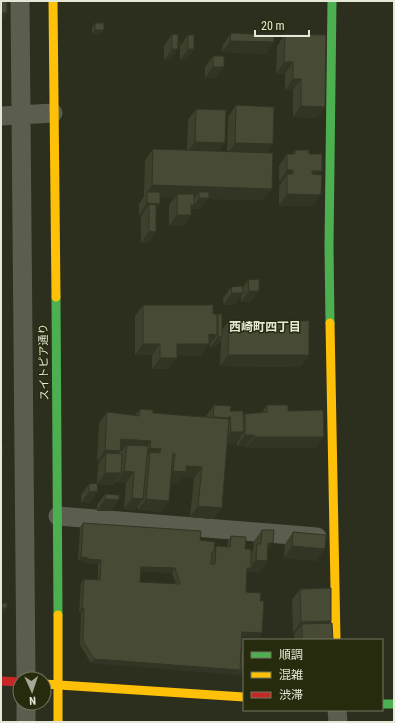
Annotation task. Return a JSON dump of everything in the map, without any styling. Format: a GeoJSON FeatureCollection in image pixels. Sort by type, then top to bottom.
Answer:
{"type":"FeatureCollection","features":[{"type":"Feature","properties":{"kind":"street"},"geometry":{"type":"LineString","coordinates":[[20,1],[26,671]]}},
{"type":"Feature","properties":{"kind":"street","name":"スイトピア通り"},"geometry":{"type":"LineString","coordinates":[[53,1],[58,516],[58,722]]}},
{"type":"Feature","properties":{"kind":"street"},"geometry":{"type":"LineString","coordinates":[[332,1],[329,246],[336,639]]}},
{"type":"Feature","properties":{"kind":"street"},"geometry":{"type":"LineString","coordinates":[[1,116],[54,113]]}},
{"type":"Feature","properties":{"kind":"street"},"geometry":{"type":"LineString","coordinates":[[58,516],[334,539]]}},
{"type":"Feature","properties":{"kind":"street"},"geometry":{"type":"LineString","coordinates":[[1,681],[12,682]]}},
{"type":"Feature","properties":{"kind":"street"},"geometry":{"type":"LineString","coordinates":[[52,684],[243,696]]}},
{"type":"Feature","properties":{"kind":"street"},"geometry":{"type":"LineString","coordinates":[[383,704],[394,704]]}},
{"type":"Feature","properties":{"kind":"street"},"geometry":{"type":"LineString","coordinates":[[26,711],[26,722]]}},
{"type":"Feature","properties":{"kind":"street"},"geometry":{"type":"LineString","coordinates":[[337,711],[338,722]]}},
{"type":"Feature","properties":{"kind":"building"},"geometry":{"type":"Polygon","coordinates":[[[1,1],[7,1],[7,13],[1,13],[1,1]]]}},
{"type":"Feature","properties":{"kind":"building"},"geometry":{"type":"Polygon","coordinates":[[[95,23],[104,23],[104,30],[95,30],[95,23]]]}},
{"type":"Feature","properties":{"kind":"building"},"geometry":{"type":"Polygon","coordinates":[[[231,33],[274,35],[274,42],[230,41],[231,33]]]}},
{"type":"Feature","properties":{"kind":"building"},"geometry":{"type":"Polygon","coordinates":[[[172,34],[178,35],[178,49],[172,49],[172,34]]]}},
{"type":"Feature","properties":{"kind":"building"},"geometry":{"type":"Polygon","coordinates":[[[285,34],[326,35],[325,107],[301,106],[301,79],[293,79],[293,62],[284,62],[285,34]]]}},
{"type":"Feature","properties":{"kind":"building"},"geometry":{"type":"Polygon","coordinates":[[[188,35],[194,35],[194,49],[188,49],[188,35]]]}},
{"type":"Feature","properties":{"kind":"building"},"geometry":{"type":"Polygon","coordinates":[[[213,56],[224,56],[224,67],[213,67],[213,56]]]}},
{"type":"Feature","properties":{"kind":"building"},"geometry":{"type":"Polygon","coordinates":[[[236,105],[274,107],[273,144],[235,143],[236,105]]]}},
{"type":"Feature","properties":{"kind":"building"},"geometry":{"type":"Polygon","coordinates":[[[196,109],[226,110],[225,143],[195,142],[196,109]]]}},
{"type":"Feature","properties":{"kind":"building"},"geometry":{"type":"Polygon","coordinates":[[[153,149],[273,153],[272,189],[152,185],[153,149]]]}},
{"type":"Feature","properties":{"kind":"building"},"geometry":{"type":"Polygon","coordinates":[[[295,150],[309,150],[309,154],[322,154],[322,171],[312,171],[312,174],[322,175],[321,195],[287,194],[287,174],[293,174],[293,170],[287,170],[287,154],[295,154],[295,150]]]}},
{"type":"Feature","properties":{"kind":"building"},"geometry":{"type":"Polygon","coordinates":[[[147,192],[160,192],[160,204],[147,203],[147,192]]]}},
{"type":"Feature","properties":{"kind":"building"},"geometry":{"type":"Polygon","coordinates":[[[199,192],[209,192],[209,198],[199,198],[199,192]]]}},
{"type":"Feature","properties":{"kind":"building"},"geometry":{"type":"Polygon","coordinates":[[[177,194],[194,194],[194,205],[191,205],[191,215],[177,215],[177,194]]]}},
{"type":"Feature","properties":{"kind":"building"},"geometry":{"type":"Polygon","coordinates":[[[149,204],[156,205],[156,232],[149,231],[149,204]]]}},
{"type":"Feature","properties":{"kind":"building"},"geometry":{"type":"Polygon","coordinates":[[[259,279],[259,291],[249,291],[248,280],[259,279]]]}},
{"type":"Feature","properties":{"kind":"building"},"geometry":{"type":"Polygon","coordinates":[[[242,286],[243,293],[232,293],[231,287],[242,286]]]}},
{"type":"Feature","properties":{"kind":"building"},"geometry":{"type":"Polygon","coordinates":[[[143,305],[213,305],[213,314],[217,314],[217,335],[209,334],[209,344],[177,344],[177,358],[160,358],[160,344],[143,344],[143,305]]]}},
{"type":"Feature","properties":{"kind":"building"},"geometry":{"type":"Polygon","coordinates":[[[218,314],[222,314],[222,337],[218,337],[218,314]]]}},
{"type":"Feature","properties":{"kind":"building"},"geometry":{"type":"Polygon","coordinates":[[[229,321],[309,321],[309,355],[228,355],[229,321]]]}},
{"type":"Feature","properties":{"kind":"building"},"geometry":{"type":"Polygon","coordinates":[[[214,405],[231,406],[230,411],[243,411],[244,432],[231,432],[230,416],[230,418],[213,417],[214,405]]]}},
{"type":"Feature","properties":{"kind":"building"},"geometry":{"type":"Polygon","coordinates":[[[267,405],[288,405],[288,411],[323,410],[324,437],[254,437],[254,435],[245,435],[245,414],[267,412],[267,405]]]}},
{"type":"Feature","properties":{"kind":"building"},"geometry":{"type":"Polygon","coordinates":[[[140,409],[153,410],[153,413],[229,419],[222,508],[198,506],[202,467],[186,466],[186,472],[173,471],[175,454],[173,453],[169,501],[146,499],[150,452],[160,453],[161,449],[150,448],[151,441],[121,439],[120,451],[105,450],[107,412],[139,416],[140,409]]]}},
{"type":"Feature","properties":{"kind":"building"},"geometry":{"type":"Polygon","coordinates":[[[127,445],[148,446],[143,499],[132,498],[134,472],[124,471],[127,445]]]}},
{"type":"Feature","properties":{"kind":"building"},"geometry":{"type":"Polygon","coordinates":[[[1,446],[3,446],[1,474],[1,446]]]}},
{"type":"Feature","properties":{"kind":"building"},"geometry":{"type":"Polygon","coordinates":[[[106,453],[122,454],[121,473],[105,473],[106,453]]]}},
{"type":"Feature","properties":{"kind":"building"},"geometry":{"type":"Polygon","coordinates":[[[97,483],[98,491],[89,492],[89,484],[97,483]]]}},
{"type":"Feature","properties":{"kind":"building"},"geometry":{"type":"Polygon","coordinates":[[[105,494],[119,495],[119,500],[105,499],[105,494]]]}},
{"type":"Feature","properties":{"kind":"building"},"geometry":{"type":"Polygon","coordinates":[[[83,523],[201,531],[200,540],[215,542],[211,564],[215,564],[216,546],[230,547],[231,536],[246,537],[245,549],[251,549],[251,568],[247,568],[246,592],[261,593],[260,601],[264,601],[262,633],[242,632],[240,670],[94,659],[83,641],[84,608],[82,608],[84,579],[100,580],[101,560],[81,557],[83,523]],[[141,567],[140,582],[180,584],[175,568],[141,567]]]}},
{"type":"Feature","properties":{"kind":"building"},"geometry":{"type":"Polygon","coordinates":[[[262,530],[274,530],[273,543],[268,543],[267,561],[256,560],[257,544],[261,544],[262,530]]]}},
{"type":"Feature","properties":{"kind":"building"},"geometry":{"type":"Polygon","coordinates":[[[293,532],[326,535],[325,549],[292,546],[293,532]]]}},
{"type":"Feature","properties":{"kind":"building"},"geometry":{"type":"Polygon","coordinates":[[[331,588],[331,621],[301,622],[300,589],[331,588]]]}},
{"type":"Feature","properties":{"kind":"building"},"geometry":{"type":"Polygon","coordinates":[[[2,603],[7,603],[7,608],[2,608],[2,603]]]}},
{"type":"Feature","properties":{"kind":"building"},"geometry":{"type":"Polygon","coordinates":[[[332,623],[333,639],[302,639],[302,624],[332,623]]]}},
{"type":"Feature","properties":{"kind":"traffic: fast"},"geometry":{"type":"LineString","coordinates":[[330,323],[329,246],[332,1]]}},
{"type":"Feature","properties":{"kind":"traffic: fast"},"geometry":{"type":"LineString","coordinates":[[56,297],[58,615]]}},
{"type":"Feature","properties":{"kind":"traffic: fast"},"geometry":{"type":"LineString","coordinates":[[383,704],[394,704]]}},
{"type":"Feature","properties":{"kind":"traffic: slow"},"geometry":{"type":"LineString","coordinates":[[53,1],[56,297]]}},
{"type":"Feature","properties":{"kind":"traffic: slow"},"geometry":{"type":"LineString","coordinates":[[330,323],[336,639]]}},
{"type":"Feature","properties":{"kind":"traffic: slow"},"geometry":{"type":"LineString","coordinates":[[58,615],[58,722]]}},
{"type":"Feature","properties":{"kind":"traffic: slow"},"geometry":{"type":"LineString","coordinates":[[52,685],[243,697]]}},
{"type":"Feature","properties":{"kind":"traffic: jam"},"geometry":{"type":"LineString","coordinates":[[1,681],[12,682]]}},
{"type":"Feature","properties":{"kind":"district","name":"西崎町四丁目"},"geometry":{"type":"Point","coordinates":[265,327]}}]}
